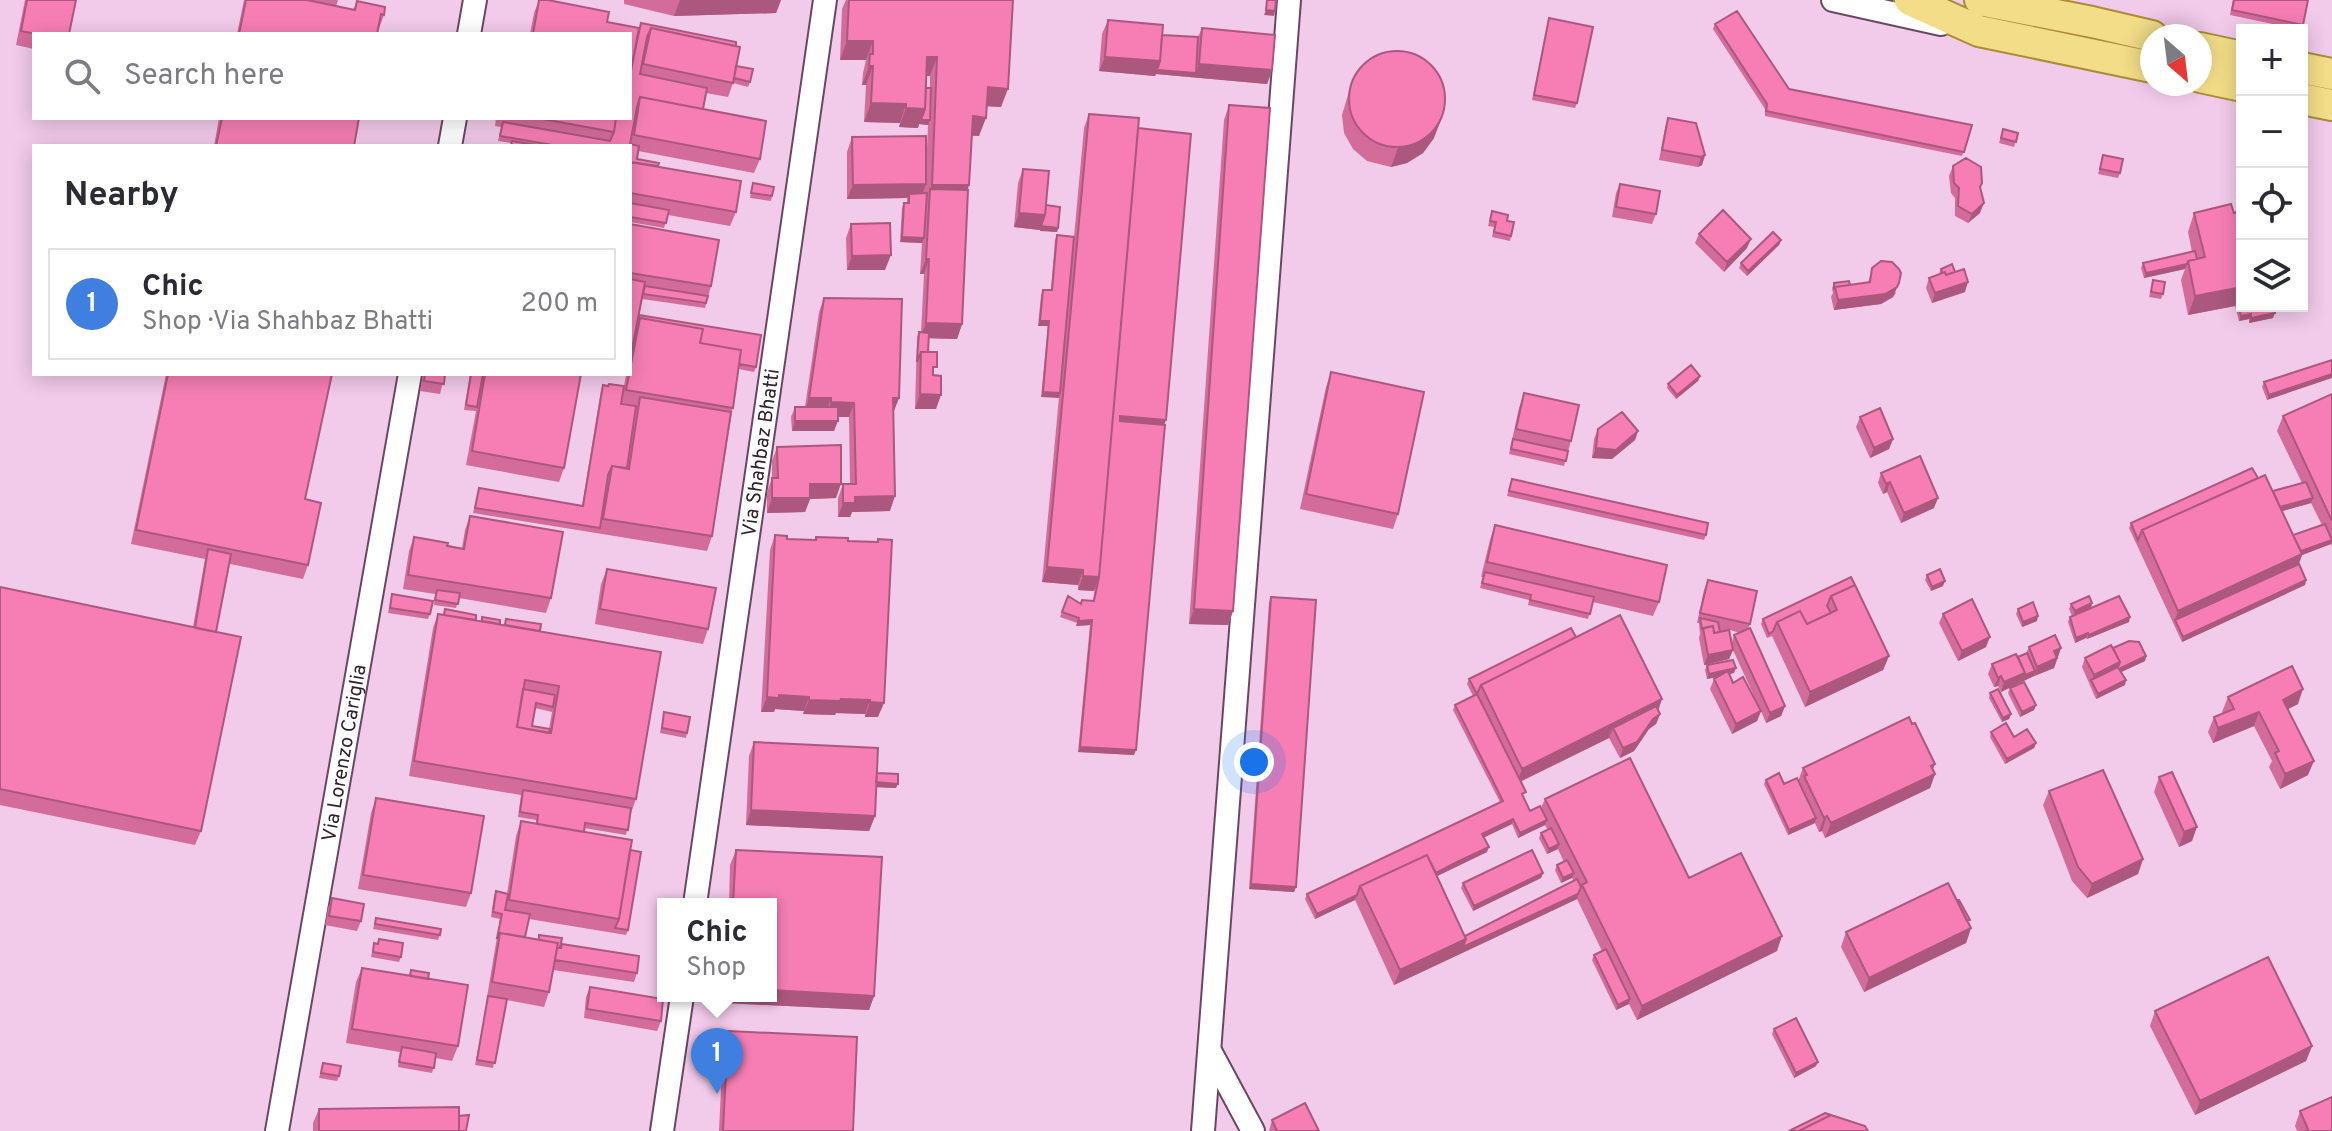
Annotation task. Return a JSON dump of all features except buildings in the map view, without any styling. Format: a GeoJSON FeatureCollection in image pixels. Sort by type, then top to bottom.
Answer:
{"type":"FeatureCollection","features":[{"type":"Feature","properties":{"kind":"main road"},"geometry":{"type":"LineString","coordinates":[[1910,0],[1979,31],[2140,65]]}},
{"type":"Feature","properties":{"kind":"main road"},"geometry":{"type":"LineString","coordinates":[[1980,0],[2094,11],[2140,31]]}},
{"type":"Feature","properties":{"kind":"main road"},"geometry":{"type":"LineString","coordinates":[[2212,51],[2236,56]]}},
{"type":"Feature","properties":{"kind":"main road"},"geometry":{"type":"LineString","coordinates":[[2308,69],[2332,74]]}},
{"type":"Feature","properties":{"kind":"main road"},"geometry":{"type":"LineString","coordinates":[[2212,80],[2236,85]]}},
{"type":"Feature","properties":{"kind":"main road"},"geometry":{"type":"LineString","coordinates":[[2308,100],[2332,105]]}},
{"type":"Feature","properties":{"kind":"street"},"geometry":{"type":"LineString","coordinates":[[469,32],[475,0]]}},
{"type":"Feature","properties":{"kind":"street","name":"Via Shahbaz Bhatti"},"geometry":{"type":"LineString","coordinates":[[696,898],[825,0]]}},
{"type":"Feature","properties":{"kind":"street"},"geometry":{"type":"LineString","coordinates":[[1203,1131],[1289,0]]}},
{"type":"Feature","properties":{"kind":"street"},"geometry":{"type":"LineString","coordinates":[[1833,0],[1979,31]]}},
{"type":"Feature","properties":{"kind":"street"},"geometry":{"type":"LineString","coordinates":[[450,144],[455,120]]}},
{"type":"Feature","properties":{"kind":"street","name":"Via Lorenzo Cariglia"},"geometry":{"type":"LineString","coordinates":[[277,1131],[410,376]]}},
{"type":"Feature","properties":{"kind":"street"},"geometry":{"type":"LineString","coordinates":[[662,1131],[681,1002]]}},
{"type":"Feature","properties":{"kind":"street"},"geometry":{"type":"LineString","coordinates":[[1209,1049],[1253,1131]]}},
{"type":"Feature","properties":{"kind":"place","name":"Chic"},"geometry":{"type":"Point","coordinates":[717,1094]}}]}
